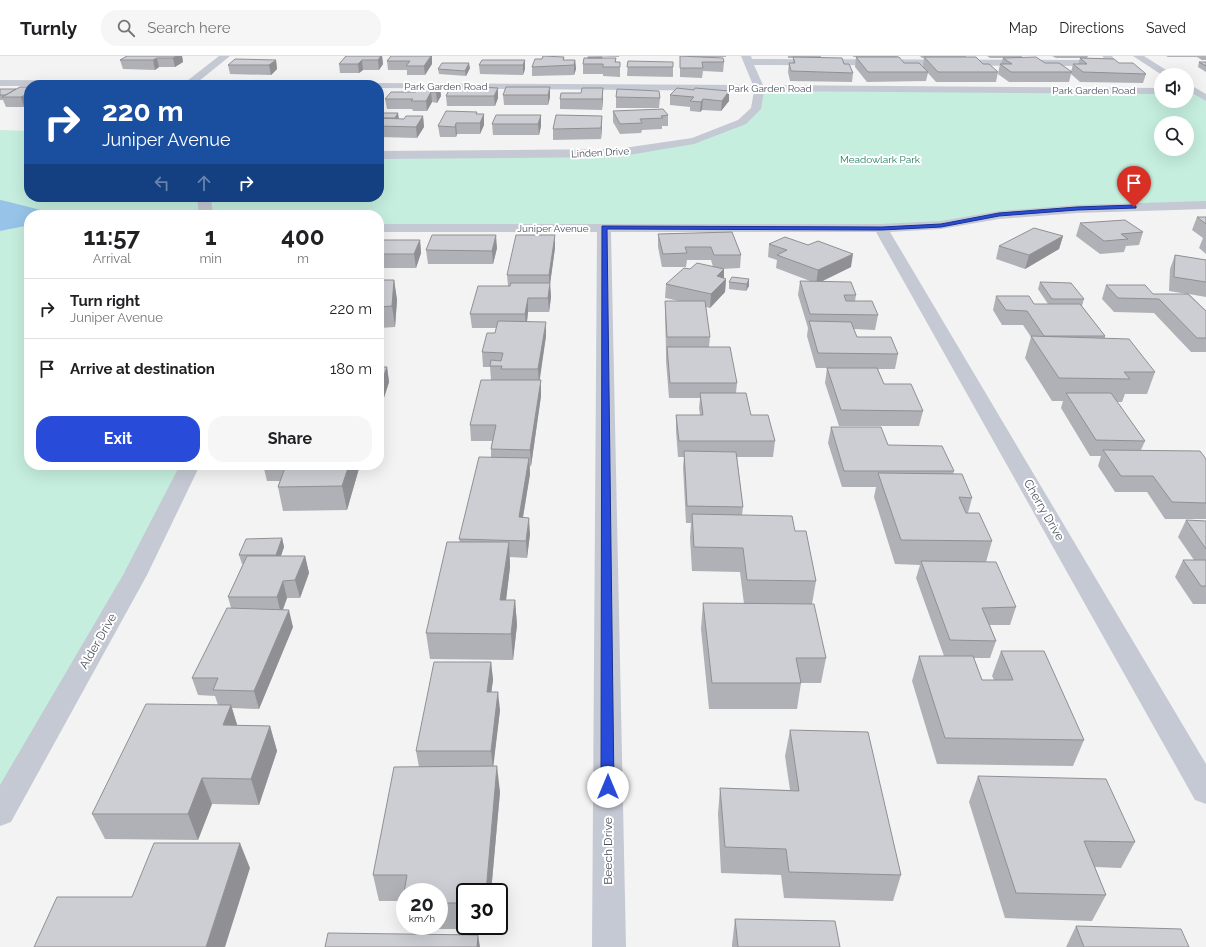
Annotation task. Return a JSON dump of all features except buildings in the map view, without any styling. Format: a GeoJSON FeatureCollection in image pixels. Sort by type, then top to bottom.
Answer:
{"type":"FeatureCollection","features":[{"type":"Feature","properties":{"kind":"street"},"geometry":{"type":"LineString","coordinates":[[195,80],[225,56]]}},
{"type":"Feature","properties":{"kind":"street"},"geometry":{"type":"LineString","coordinates":[[759,88],[747,59],[1090,63],[1108,60],[1109,59],[1107,56]]}},
{"type":"Feature","properties":{"kind":"street"},"geometry":{"type":"LineString","coordinates":[[1138,56],[1158,68]]}},
{"type":"Feature","properties":{"kind":"street"},"geometry":{"type":"LineString","coordinates":[[0,83],[24,83]]}},
{"type":"Feature","properties":{"kind":"street","name":"Park Garden Road"},"geometry":{"type":"LineString","coordinates":[[384,86],[1154,91]]}},
{"type":"Feature","properties":{"kind":"street","name":"Linden Drive"},"geometry":{"type":"LineString","coordinates":[[384,155],[617,153],[694,141],[742,122],[756,109],[759,88]]}},
{"type":"Feature","properties":{"kind":"street"},"geometry":{"type":"LineString","coordinates":[[1194,90],[1206,91]]}},
{"type":"Feature","properties":{"kind":"street"},"geometry":{"type":"LineString","coordinates":[[1194,92],[1206,98]]}},
{"type":"Feature","properties":{"kind":"street","name":"Juniper Avenue"},"geometry":{"type":"LineString","coordinates":[[384,228],[882,228],[941,225],[999,215],[1077,209],[1206,205]]}},
{"type":"Feature","properties":{"kind":"street","name":"Beech Drive"},"geometry":{"type":"LineString","coordinates":[[604,227],[608,947]]}},
{"type":"Feature","properties":{"kind":"street","name":"Cherry Drive"},"geometry":{"type":"LineString","coordinates":[[882,228],[1206,791]]}},
{"type":"Feature","properties":{"kind":"street","name":"Alder Drive"},"geometry":{"type":"LineString","coordinates":[[0,813],[135,575],[188,470]]}},
{"type":"Feature","properties":{"kind":"green space","name":"Meadowlark Park"},"geometry":{"type":"Polygon","coordinates":[[[759,88],[1154,91],[1154,108],[1194,108],[1194,91],[1206,98],[1206,205],[1077,209],[941,225],[384,228],[384,210],[24,210],[24,470],[187,470],[0,813],[0,130],[24,131],[24,202],[384,202],[384,155],[617,153],[694,141],[742,122],[756,109],[759,88]]]}},
{"type":"Feature","properties":{"kind":"water"},"geometry":{"type":"Polygon","coordinates":[[[0,200],[41,210],[24,210],[24,226],[0,231],[0,200]]]}},
{"type":"Feature","properties":{"kind":"route"},"geometry":{"type":"LineString","coordinates":[[608,787],[604,227],[882,228],[941,225],[999,215],[1077,209],[1134,207]]}}]}
